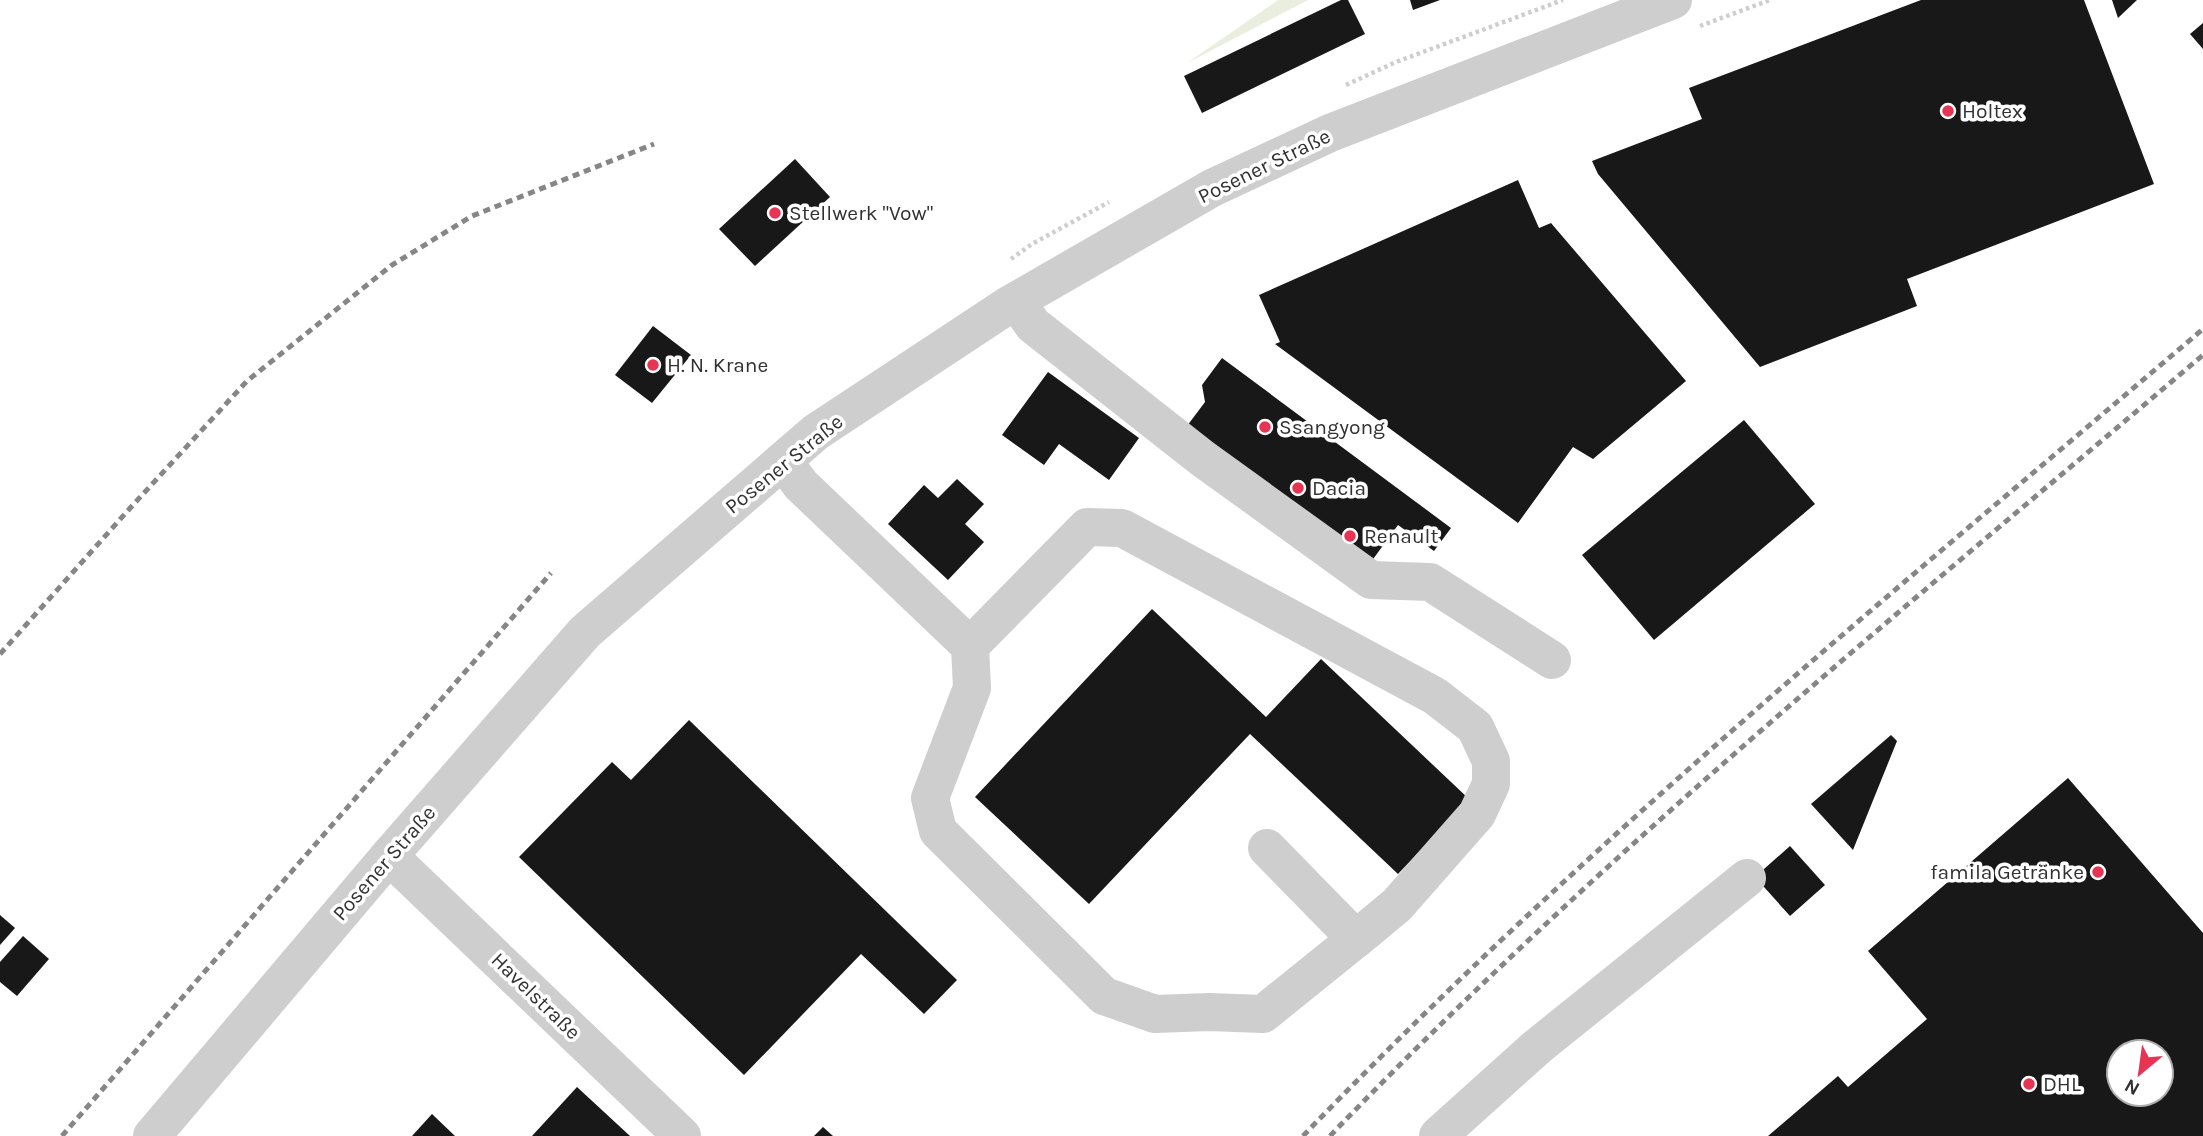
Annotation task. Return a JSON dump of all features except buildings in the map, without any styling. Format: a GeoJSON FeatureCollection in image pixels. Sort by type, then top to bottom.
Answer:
{"type":"FeatureCollection","features":[{"type":"Feature","properties":{"kind":"street","name":"Posener Straße"},"geometry":{"type":"LineString","coordinates":[[152,1136],[389,856],[585,632],[816,432],[1016,301],[1212,188],[1330,133],[1681,15]]}},
{"type":"Feature","properties":{"kind":"street"},"geometry":{"type":"LineString","coordinates":[[1016,301],[1033,325],[1202,458],[1371,580],[1430,582],[1552,660]]}},
{"type":"Feature","properties":{"kind":"street"},"geometry":{"type":"LineString","coordinates":[[783,461],[801,485],[970,646],[972,688],[930,798],[938,831],[1104,996],[1155,1014],[1263,1014],[1397,905],[1477,814],[1491,784],[1491,761],[1475,727],[1435,696],[1122,528],[1087,527],[970,646]]}},
{"type":"Feature","properties":{"kind":"street"},"geometry":{"type":"LineString","coordinates":[[1267,848],[1356,939]]}},
{"type":"Feature","properties":{"kind":"street","name":"Havelstraße"},"geometry":{"type":"LineString","coordinates":[[389,856],[682,1136]]}},
{"type":"Feature","properties":{"kind":"street"},"geometry":{"type":"LineString","coordinates":[[1438,1136],[1537,1047],[1747,878]]}},
{"type":"Feature","properties":{"kind":"path"},"geometry":{"type":"LineString","coordinates":[[1681,15],[1770,0]]}},
{"type":"Feature","properties":{"kind":"shaded area"},"geometry":{"type":"Polygon","coordinates":[[[1278,0],[1308,0],[1187,63],[1278,0]]]}},
{"type":"Feature","properties":{"kind":"railway"},"geometry":{"type":"LineString","coordinates":[[0,654],[247,381],[392,265],[472,216],[654,144]]}},
{"type":"Feature","properties":{"kind":"railway"},"geometry":{"type":"LineString","coordinates":[[1303,1136],[1409,1028],[1630,822],[1857,622],[2203,329]]}},
{"type":"Feature","properties":{"kind":"railway"},"geometry":{"type":"LineString","coordinates":[[1330,1136],[1433,1032],[1647,832],[1867,639],[2203,355]]}},
{"type":"Feature","properties":{"kind":"railway"},"geometry":{"type":"LineString","coordinates":[[62,1136],[551,573]]}},
{"type":"Feature","properties":{"kind":"place","name":"Holtex"},"geometry":{"type":"Point","coordinates":[1948,111]}},
{"type":"Feature","properties":{"kind":"place","name":"Stellwerk \"Vow\""},"geometry":{"type":"Point","coordinates":[775,213]}},
{"type":"Feature","properties":{"kind":"place","name":"H. N. Krane"},"geometry":{"type":"Point","coordinates":[653,365]}},
{"type":"Feature","properties":{"kind":"place","name":"Ssangyong"},"geometry":{"type":"Point","coordinates":[1265,427]}},
{"type":"Feature","properties":{"kind":"place","name":"Dacia"},"geometry":{"type":"Point","coordinates":[1298,488]}},
{"type":"Feature","properties":{"kind":"place","name":"Renault"},"geometry":{"type":"Point","coordinates":[1350,536]}},
{"type":"Feature","properties":{"kind":"place","name":"famila Getränke"},"geometry":{"type":"Point","coordinates":[2098,872]}},
{"type":"Feature","properties":{"kind":"place","name":"DHL"},"geometry":{"type":"Point","coordinates":[2029,1084]}}]}
